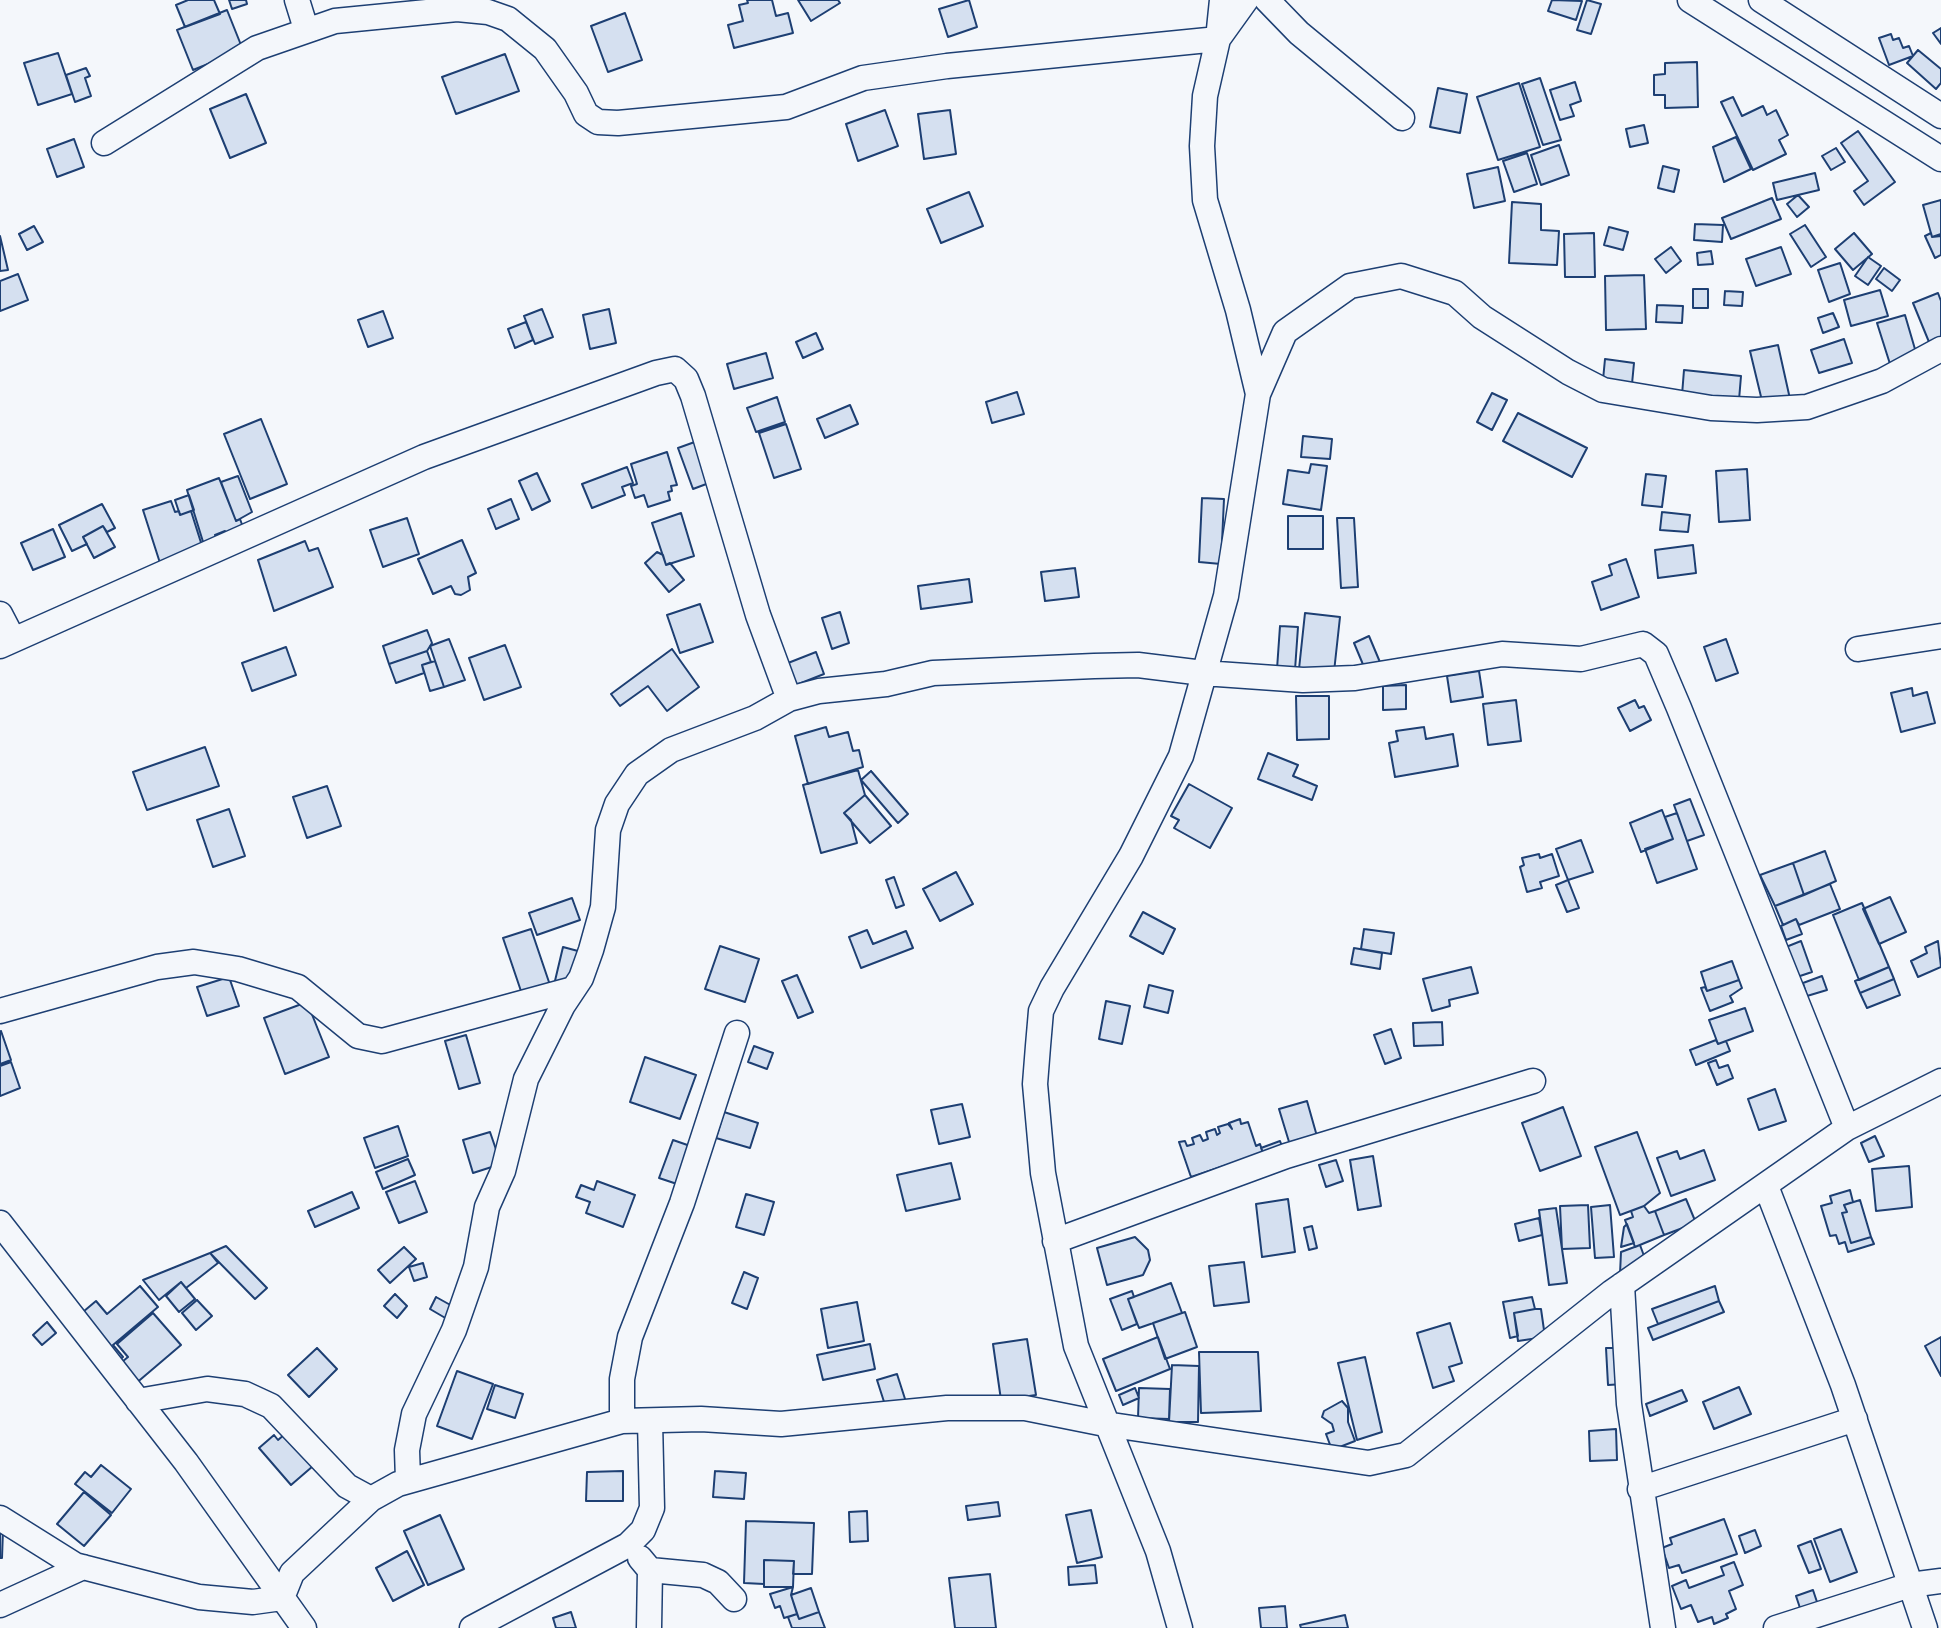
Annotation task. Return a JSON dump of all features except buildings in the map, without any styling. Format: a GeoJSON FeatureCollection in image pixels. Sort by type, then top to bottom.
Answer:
{"type":"FeatureCollection","features":[{"type":"Feature","properties":{"kind":"street"},"geometry":{"type":"LineString","coordinates":[[297,0],[306,29]]}},
{"type":"Feature","properties":{"kind":"street"},"geometry":{"type":"LineString","coordinates":[[1222,0],[1218,39],[1205,96],[1202,146],[1205,200],[1238,310],[1258,394]]}},
{"type":"Feature","properties":{"kind":"street"},"geometry":{"type":"LineString","coordinates":[[104,143],[257,48],[335,21],[457,9],[488,12],[508,19],[545,49],[576,93],[586,114],[598,122],[618,123],[786,107],[863,78],[947,66],[1218,39],[1246,0]]}},
{"type":"Feature","properties":{"kind":"street"},"geometry":{"type":"LineString","coordinates":[[1267,0],[1299,33],[1402,118]]}},
{"type":"Feature","properties":{"kind":"street"},"geometry":{"type":"LineString","coordinates":[[1690,0],[1941,159]]}},
{"type":"Feature","properties":{"kind":"street"},"geometry":{"type":"LineString","coordinates":[[1761,0],[1941,116]]}},
{"type":"Feature","properties":{"kind":"street"},"geometry":{"type":"LineString","coordinates":[[1180,1628],[1158,1550],[1105,1424],[1076,1346],[1043,1173],[1035,1084],[1041,1011],[1162,797],[1181,756],[1226,596],[1258,394],[1285,332],[1350,286],[1401,276],[1455,293],[1482,317],[1568,372],[1603,390],[1657,401],[1745,410],[1807,407],[1882,381],[1941,349]]}},
{"type":"Feature","properties":{"kind":"street"},"geometry":{"type":"LineString","coordinates":[[0,614],[6,642],[158,578],[425,457],[656,373],[675,369],[687,379],[758,615],[789,699]]}},
{"type":"Feature","properties":{"kind":"street"},"geometry":{"type":"LineString","coordinates":[[1858,649],[1941,636]]}},
{"type":"Feature","properties":{"kind":"street"},"geometry":{"type":"LineString","coordinates":[[408,1480],[407,1450],[414,1414],[454,1330],[476,1266],[487,1207],[503,1171],[526,1079],[591,950],[603,907],[608,830],[617,804],[638,774],[671,750],[755,718],[789,699],[819,691],[886,684],[933,673],[1138,665],[1303,680],[1355,678],[1502,654],[1581,659],[1643,644],[1656,654],[1679,708],[1847,1128]]}},
{"type":"Feature","properties":{"kind":"street"},"geometry":{"type":"LineString","coordinates":[[0,1011],[157,967],[194,962],[238,969],[298,987],[358,1036],[382,1041],[573,989]]}},
{"type":"Feature","properties":{"kind":"street"},"geometry":{"type":"LineString","coordinates":[[622,1421],[622,1379],[630,1337],[682,1203],[737,1033]]}},
{"type":"Feature","properties":{"kind":"street"},"geometry":{"type":"LineString","coordinates":[[1055,1241],[1286,1156],[1533,1081]]}},
{"type":"Feature","properties":{"kind":"street"},"geometry":{"type":"LineString","coordinates":[[282,1598],[292,1573],[371,1499],[408,1480],[622,1421],[701,1419],[781,1424],[947,1409],[1025,1408],[1105,1424],[1369,1463],[1406,1455],[1497,1380],[1622,1285],[1847,1128],[1941,1081]]}},
{"type":"Feature","properties":{"kind":"street"},"geometry":{"type":"LineString","coordinates":[[1766,1186],[1855,1419],[1925,1628]]}},
{"type":"Feature","properties":{"kind":"street"},"geometry":{"type":"LineString","coordinates":[[0,1223],[186,1462],[304,1628]]}},
{"type":"Feature","properties":{"kind":"street"},"geometry":{"type":"LineString","coordinates":[[1622,1285],[1629,1404],[1663,1628]]}},
{"type":"Feature","properties":{"kind":"street"},"geometry":{"type":"LineString","coordinates":[[138,1401],[207,1389],[244,1394],[271,1406],[347,1486],[371,1499]]}},
{"type":"Feature","properties":{"kind":"street"},"geometry":{"type":"LineString","coordinates":[[1640,1489],[1855,1419]]}},
{"type":"Feature","properties":{"kind":"street"},"geometry":{"type":"LineString","coordinates":[[472,1628],[628,1545],[643,1530],[652,1508],[650,1421]]}},
{"type":"Feature","properties":{"kind":"street"},"geometry":{"type":"LineString","coordinates":[[0,1518],[83,1567],[199,1597],[253,1602],[282,1598]]}},
{"type":"Feature","properties":{"kind":"street"},"geometry":{"type":"LineString","coordinates":[[628,1545],[650,1570],[649,1628]]}},
{"type":"Feature","properties":{"kind":"street"},"geometry":{"type":"LineString","coordinates":[[0,1605],[83,1567]]}},
{"type":"Feature","properties":{"kind":"street"},"geometry":{"type":"LineString","coordinates":[[650,1570],[703,1575],[718,1582],[734,1599]]}},
{"type":"Feature","properties":{"kind":"street"},"geometry":{"type":"LineString","coordinates":[[1776,1628],[1910,1585],[1941,1581]]}}]}
